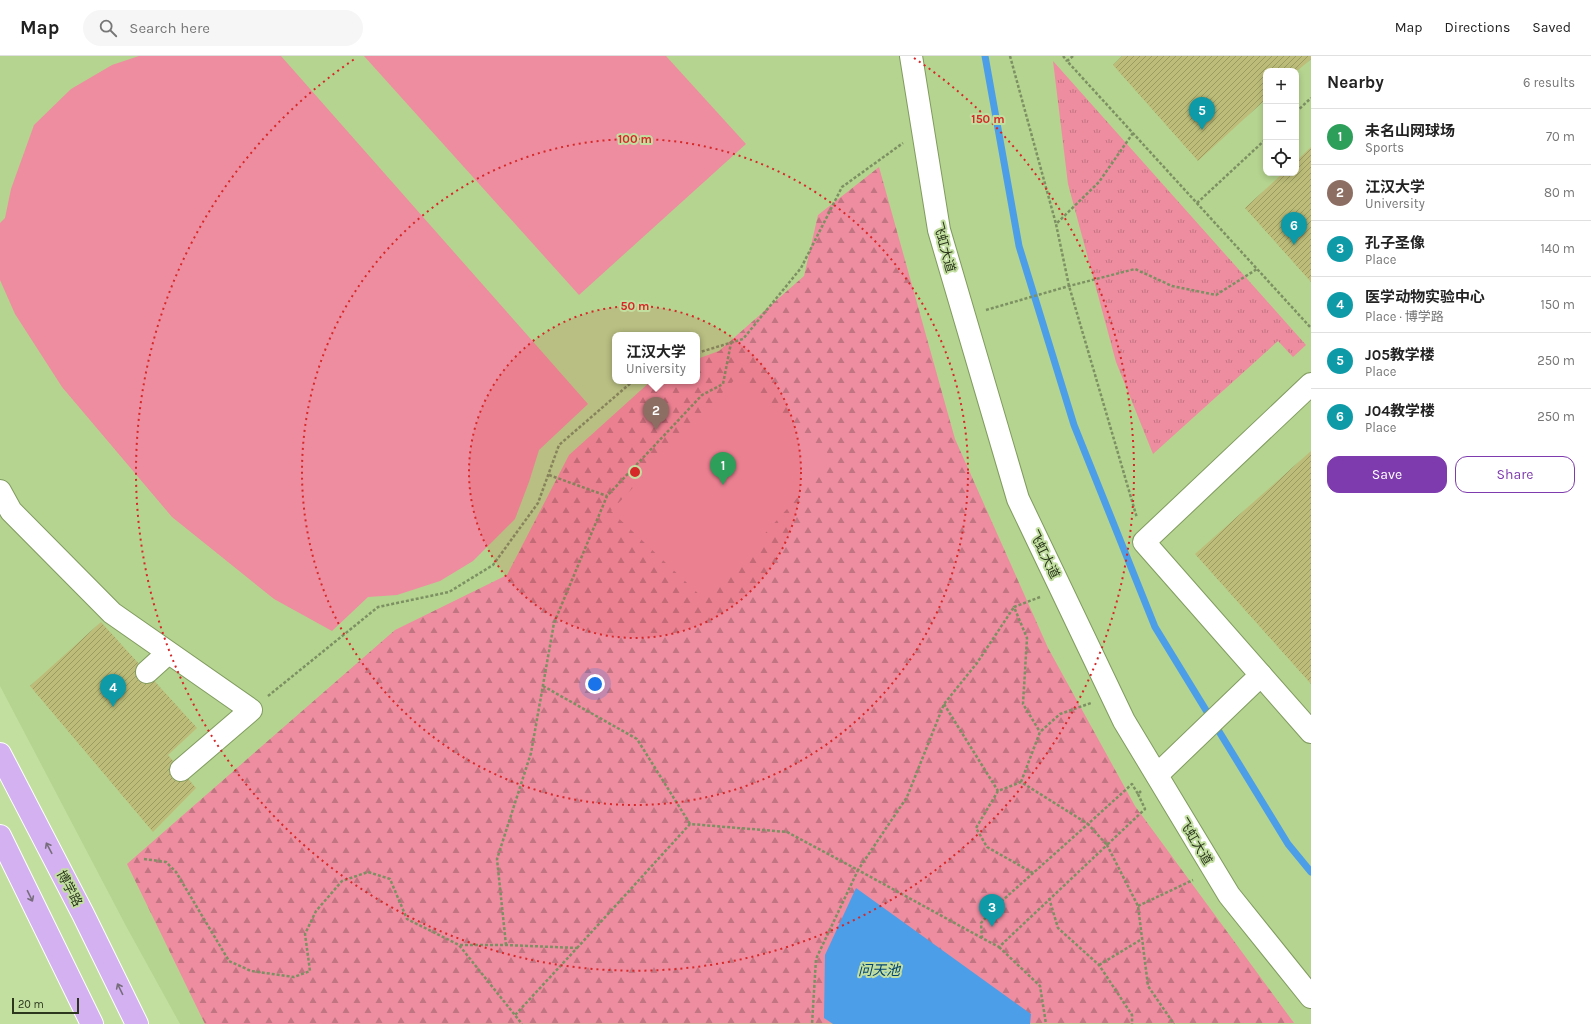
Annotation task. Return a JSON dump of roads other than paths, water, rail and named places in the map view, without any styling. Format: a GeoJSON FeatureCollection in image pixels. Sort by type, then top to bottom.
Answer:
{"type":"FeatureCollection","features":[{"type":"Feature","properties":{"kind":"main road","name":"博学路"},"geometry":{"type":"LineString","coordinates":[[2,764],[83,914],[137,1024]]}},
{"type":"Feature","properties":{"kind":"main road"},"geometry":{"type":"LineString","coordinates":[[0,836],[92,1024]]}},
{"type":"Feature","properties":{"kind":"lane","name":"飞虹大道"},"geometry":{"type":"LineString","coordinates":[[911,56],[939,230],[1018,499],[1124,721],[1229,895],[1311,997]]}},
{"type":"Feature","properties":{"kind":"lane"},"geometry":{"type":"LineString","coordinates":[[1311,384],[1144,542],[1311,732]]}},
{"type":"Feature","properties":{"kind":"lane"},"geometry":{"type":"LineString","coordinates":[[0,491],[11,511],[112,614],[250,710],[181,770]]}},
{"type":"Feature","properties":{"kind":"lane"},"geometry":{"type":"LineString","coordinates":[[147,672],[168,653]]}},
{"type":"Feature","properties":{"kind":"lane"},"geometry":{"type":"LineString","coordinates":[[1157,775],[1261,676]]}},
{"type":"Feature","properties":{"kind":"water","name":"问天池"},"geometry":{"type":"Polygon","coordinates":[[[856,888],[1031,1014],[1030,1024],[833,1024],[824,1018],[825,955],[856,888]]]}},
{"type":"Feature","properties":{"kind":"waterway"},"geometry":{"type":"LineString","coordinates":[[985,56],[1019,246],[1074,425],[1155,627],[1288,844],[1311,872]]}},
{"type":"Feature","properties":{"kind":"place","name":"J05教学楼"},"geometry":{"type":"Point","coordinates":[1202,130]}},
{"type":"Feature","properties":{"kind":"place","name":"J04教学楼"},"geometry":{"type":"Point","coordinates":[1294,245]}},
{"type":"Feature","properties":{"kind":"place","name":"江汉大学"},"geometry":{"type":"Point","coordinates":[656,430]}},
{"type":"Feature","properties":{"kind":"place","name":"未名山网球场"},"geometry":{"type":"Point","coordinates":[723,485]}},
{"type":"Feature","properties":{"kind":"place","name":"医学动物实验中心"},"geometry":{"type":"Point","coordinates":[113,707]}},
{"type":"Feature","properties":{"kind":"place","name":"孔子圣像"},"geometry":{"type":"Point","coordinates":[992,927]}}]}
